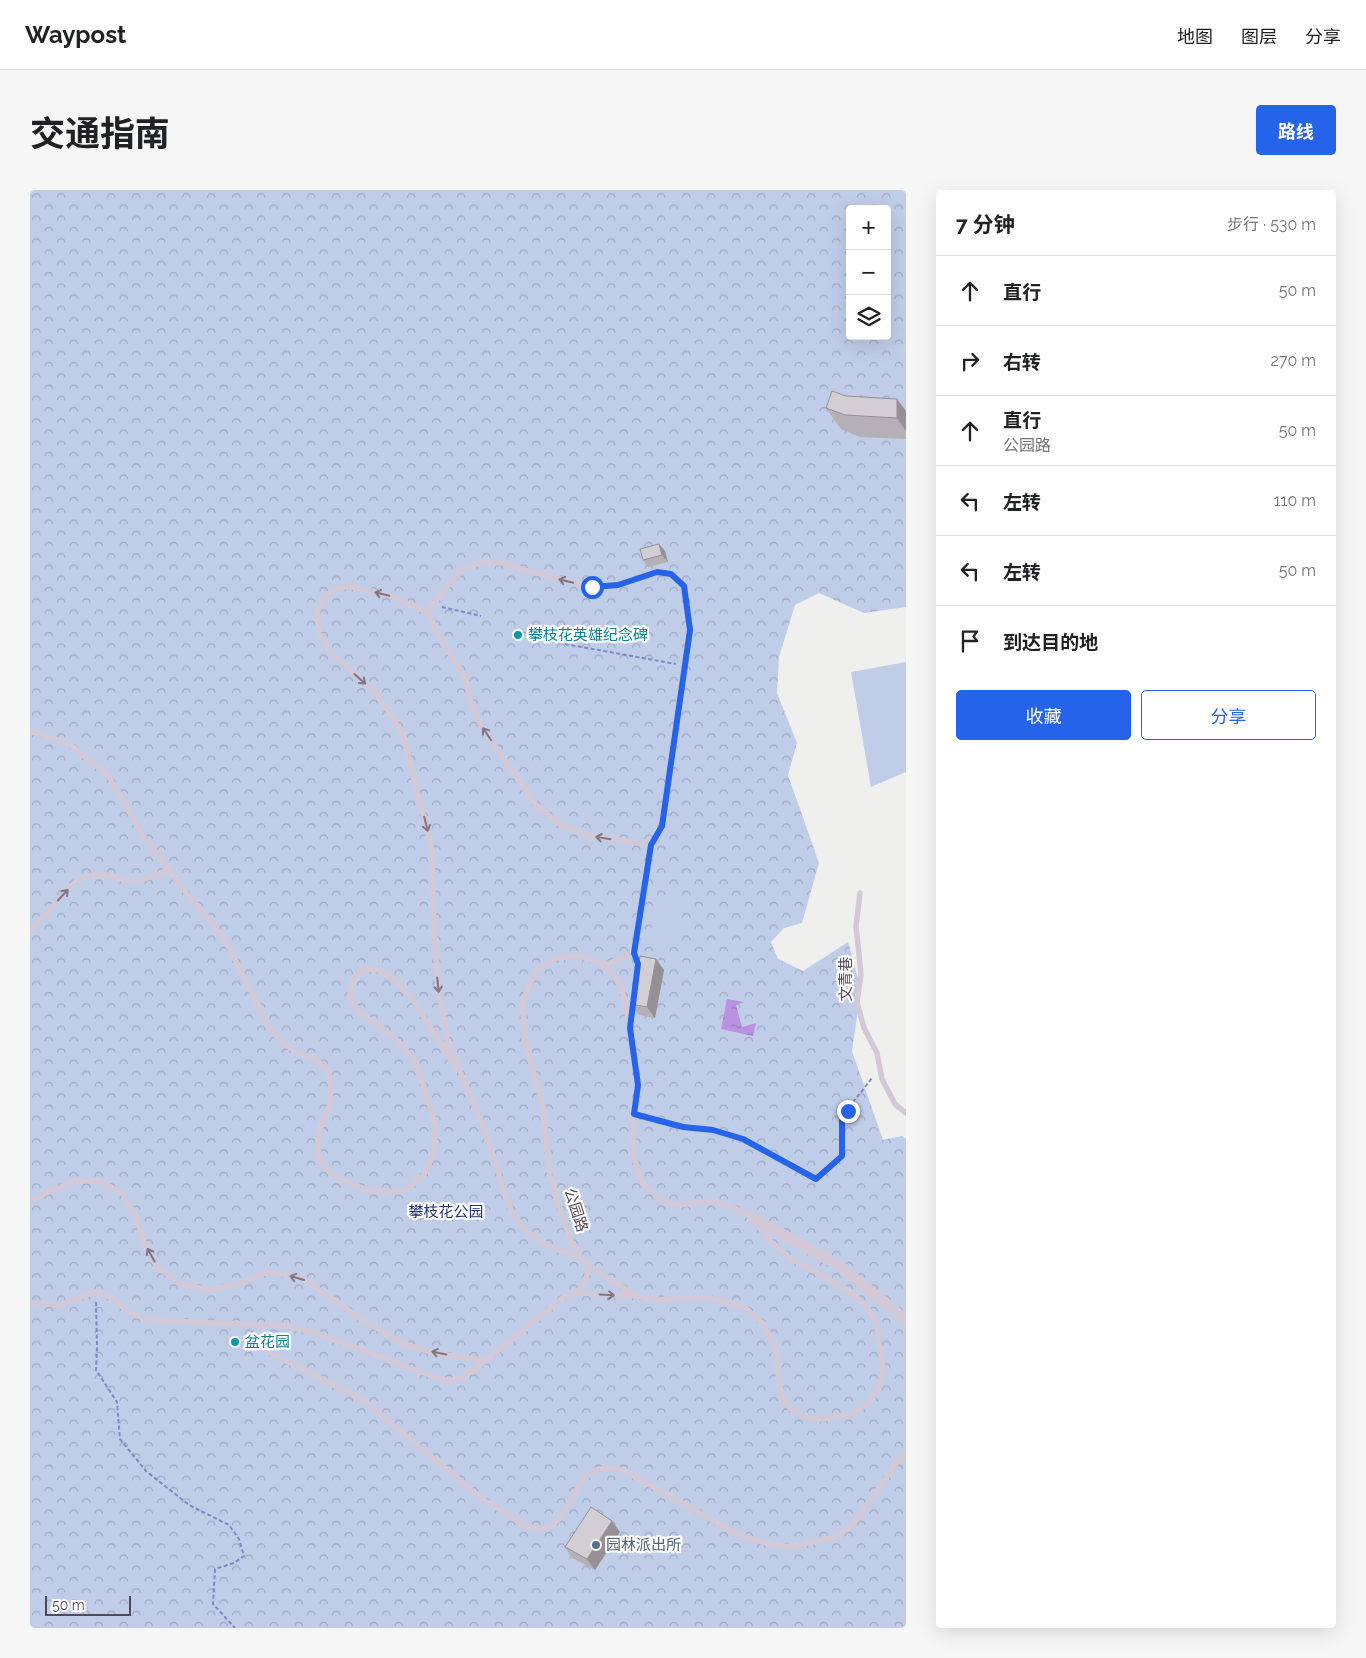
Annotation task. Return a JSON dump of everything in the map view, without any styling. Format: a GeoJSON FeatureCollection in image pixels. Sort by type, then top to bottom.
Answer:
{"type":"FeatureCollection","features":[{"type":"Feature","properties":{"kind":"street","name":"公园路"},"geometry":{"type":"LineString","coordinates":[[753,1218],[838,1265],[906,1320]]}},
{"type":"Feature","properties":{"kind":"lane"},"geometry":{"type":"LineString","coordinates":[[427,612],[448,585],[464,569],[484,562],[503,563],[592,587],[618,585],[657,572],[671,574],[684,586],[690,630],[662,826],[651,845],[634,953],[638,964],[636,982]]}},
{"type":"Feature","properties":{"kind":"lane"},"geometry":{"type":"LineString","coordinates":[[582,1260],[547,1245],[525,1230],[511,1211],[482,1123],[448,1043],[438,988],[432,850],[403,735],[378,695],[330,652],[318,630],[317,612],[323,599],[334,589],[348,586],[391,596],[427,612],[445,646],[466,678],[470,699],[480,724],[536,805],[562,826],[586,835],[651,845]]}},
{"type":"Feature","properties":{"kind":"lane"},"geometry":{"type":"LineString","coordinates":[[30,731],[68,743],[108,775],[142,834],[224,938],[272,1031],[281,1042],[296,1052],[315,1058],[328,1070],[331,1087],[330,1104],[318,1138],[318,1154],[325,1167],[338,1179],[365,1189],[387,1194],[406,1189],[423,1176],[433,1154],[436,1126],[416,1062],[394,1037],[358,1011],[350,995],[353,979],[364,970],[377,969],[396,980],[414,1001],[465,1081]]}},
{"type":"Feature","properties":{"kind":"lane"},"geometry":{"type":"LineString","coordinates":[[30,931],[75,882],[88,876],[106,875],[128,881],[142,880],[169,870]]}},
{"type":"Feature","properties":{"kind":"lane","name":"文青巷"},"geometry":{"type":"LineString","coordinates":[[860,893],[856,926],[861,974],[857,1002],[864,1028],[877,1053],[882,1079],[895,1104],[906,1113]]}},
{"type":"Feature","properties":{"kind":"lane"},"geometry":{"type":"LineString","coordinates":[[605,965],[634,953]]}},
{"type":"Feature","properties":{"kind":"lane","name":"公园路"},"geometry":{"type":"LineString","coordinates":[[581,956],[605,965],[621,984],[630,1028],[638,1085],[634,1114],[633,1155],[643,1184],[661,1200],[676,1205],[714,1201],[734,1208],[753,1218],[770,1241],[790,1258],[841,1286],[865,1304],[878,1324],[883,1371],[878,1389],[868,1404],[851,1414],[820,1419],[802,1416],[791,1409],[782,1397],[774,1347],[765,1325],[744,1308],[711,1298],[657,1300],[637,1296],[582,1260],[570,1240],[550,1176],[543,1107],[524,1036],[523,1000],[536,971],[556,958],[581,956]]}},
{"type":"Feature","properties":{"kind":"lane"},"geometry":{"type":"LineString","coordinates":[[630,1028],[635,991]]}},
{"type":"Feature","properties":{"kind":"lane"},"geometry":{"type":"LineString","coordinates":[[30,1200],[74,1182],[100,1181],[123,1194],[136,1217],[144,1243],[157,1267],[181,1284],[208,1290],[236,1285],[267,1272],[300,1277],[360,1318],[401,1342],[434,1353],[487,1361]]}},
{"type":"Feature","properties":{"kind":"lane"},"geometry":{"type":"LineString","coordinates":[[577,1293],[586,1280],[589,1265]]}},
{"type":"Feature","properties":{"kind":"lane"},"geometry":{"type":"LineString","coordinates":[[30,1303],[60,1305],[95,1292],[113,1298],[129,1313],[151,1320],[286,1326],[313,1332],[443,1380],[456,1380],[487,1361],[564,1297],[577,1293],[637,1296]]}},
{"type":"Feature","properties":{"kind":"lane"},"geometry":{"type":"LineString","coordinates":[[261,1324],[263,1342],[271,1353],[364,1400],[481,1498],[524,1525],[538,1529],[551,1526],[558,1519],[584,1478],[596,1470],[610,1468],[625,1471],[738,1534],[765,1543],[791,1546],[839,1536],[856,1521],[896,1462],[906,1453]]}},
{"type":"Feature","properties":{"kind":"path"},"geometry":{"type":"LineString","coordinates":[[434,604],[481,616]]}},
{"type":"Feature","properties":{"kind":"path"},"geometry":{"type":"LineString","coordinates":[[565,644],[684,665]]}},
{"type":"Feature","properties":{"kind":"path"},"geometry":{"type":"LineString","coordinates":[[634,1114],[683,1127],[713,1130],[743,1139],[816,1179],[842,1156],[842,1121],[854,1101],[880,1068]]}},
{"type":"Feature","properties":{"kind":"path"},"geometry":{"type":"LineString","coordinates":[[95,1292],[97,1318],[96,1370],[117,1402],[120,1439],[146,1471],[189,1506],[228,1524],[239,1539],[244,1556],[234,1563],[215,1569],[213,1604],[235,1628]]}},
{"type":"Feature","properties":{"kind":"green space","name":"攀枝花公园"},"geometry":{"type":"Polygon","coordinates":[[[30,190],[906,190],[906,607],[864,613],[819,593],[795,605],[779,657],[777,693],[797,743],[788,775],[819,863],[802,923],[784,928],[771,942],[778,959],[803,971],[848,942],[861,989],[852,1051],[883,1140],[902,1136],[906,1139],[906,1628],[30,1628],[30,190]]]}},
{"type":"Feature","properties":{"kind":"green space"},"geometry":{"type":"Polygon","coordinates":[[[906,662],[906,772],[871,787],[851,672],[906,662]]]}},
{"type":"Feature","properties":{"kind":"green space"},"geometry":{"type":"Polygon","coordinates":[[[659,894],[685,899],[675,947],[649,942],[659,894]]]}},
{"type":"Feature","properties":{"kind":"water"},"geometry":{"type":"Polygon","coordinates":[[[727,999],[744,1002],[736,1005],[742,1027],[756,1023],[753,1036],[721,1029],[727,999]]]}},
{"type":"Feature","properties":{"kind":"building"},"geometry":{"type":"Polygon","coordinates":[[[832,391],[846,396],[897,399],[897,418],[845,415],[826,408],[832,391]]]}},
{"type":"Feature","properties":{"kind":"building"},"geometry":{"type":"Polygon","coordinates":[[[659,544],[662,555],[643,560],[640,549],[659,544]]]}},
{"type":"Feature","properties":{"kind":"building"},"geometry":{"type":"Polygon","coordinates":[[[640,956],[656,959],[647,1007],[631,1004],[640,956]]]}},
{"type":"Feature","properties":{"kind":"building"},"geometry":{"type":"Polygon","coordinates":[[[591,1507],[612,1521],[587,1559],[565,1547],[591,1507]]]}},
{"type":"Feature","properties":{"kind":"place","name":"攀枝花英雄纪念碑"},"geometry":{"type":"Point","coordinates":[518,635]}},
{"type":"Feature","properties":{"kind":"place","name":"盆花园"},"geometry":{"type":"Point","coordinates":[235,1342]}},
{"type":"Feature","properties":{"kind":"place","name":"园林派出所"},"geometry":{"type":"Point","coordinates":[596,1545]}},
{"type":"Feature","properties":{"kind":"route"},"geometry":{"type":"LineString","coordinates":[[592,587],[618,585],[657,572],[671,574],[684,586],[690,630],[662,826],[651,845],[634,953],[638,964],[630,1028],[638,1085],[634,1114],[683,1127],[713,1130],[743,1139],[816,1179],[842,1156],[842,1121],[848,1111]]}}]}
